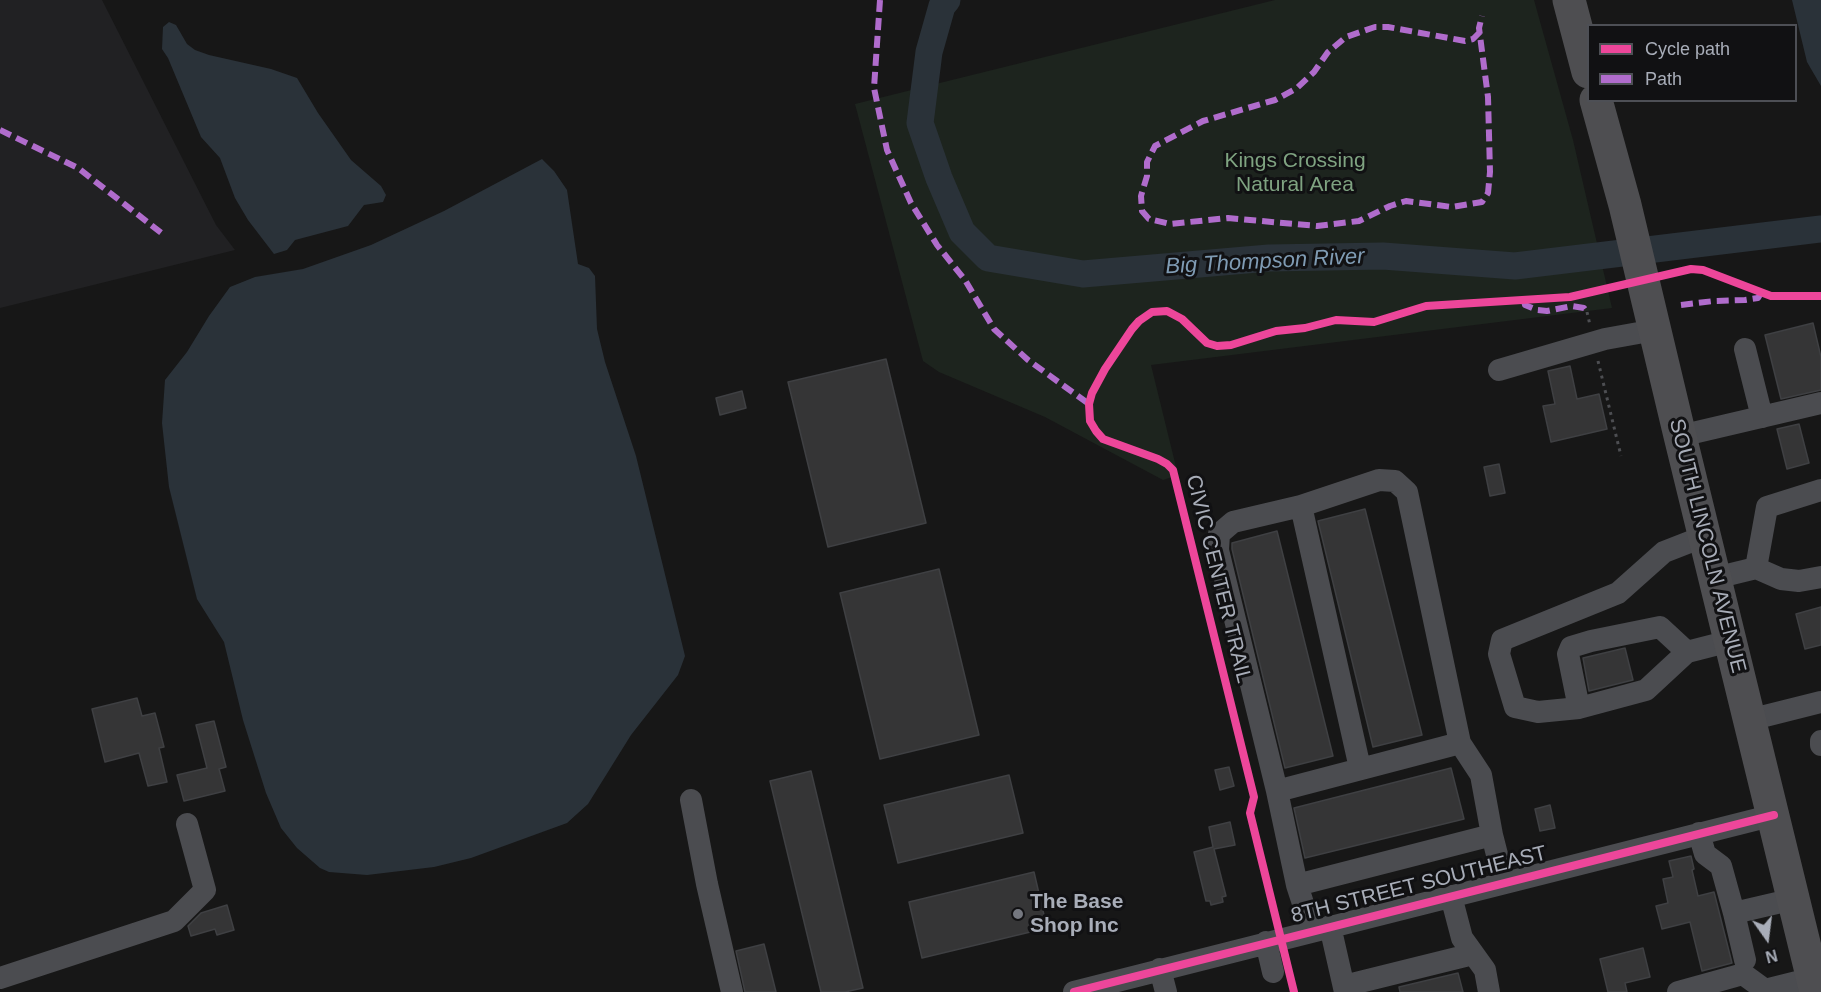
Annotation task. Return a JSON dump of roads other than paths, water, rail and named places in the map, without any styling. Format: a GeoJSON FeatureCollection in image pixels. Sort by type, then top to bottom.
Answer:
{"type":"FeatureCollection","features":[{"type":"Feature","properties":{"kind":"highway"},"geometry":{"type":"LineString","coordinates":[[1569,0],[1587,68]]}},
{"type":"Feature","properties":{"kind":"highway","name":"SOUTH LINCOLN AVENUE"},"geometry":{"type":"LineString","coordinates":[[1597,102],[1625,205],[1815,985]]}},
{"type":"Feature","properties":{"kind":"street"},"geometry":{"type":"LineString","coordinates":[[1499,370],[1594,342],[1654,330]]}},
{"type":"Feature","properties":{"kind":"street"},"geometry":{"type":"LineString","coordinates":[[1745,348],[1762,417]]}},
{"type":"Feature","properties":{"kind":"street"},"geometry":{"type":"LineString","coordinates":[[1680,436],[1821,403]]}},
{"type":"Feature","properties":{"kind":"street"},"geometry":{"type":"LineString","coordinates":[[1473,954],[1345,989],[1321,929],[1297,885],[1277,791],[1218,550],[1219,534],[1233,522],[1301,506],[1379,480],[1395,482],[1407,492],[1460,743],[1481,775],[1491,835],[1504,882]]}},
{"type":"Feature","properties":{"kind":"street"},"geometry":{"type":"LineString","coordinates":[[1756,568],[1767,507],[1821,490]]}},
{"type":"Feature","properties":{"kind":"street"},"geometry":{"type":"LineString","coordinates":[[1301,506],[1360,768]]}},
{"type":"Feature","properties":{"kind":"street"},"geometry":{"type":"LineString","coordinates":[[1705,536],[1664,552],[1618,593],[1502,640],[1499,654],[1515,707],[1539,712],[1579,708],[1646,690],[1687,652],[1730,641]]}},
{"type":"Feature","properties":{"kind":"street"},"geometry":{"type":"LineString","coordinates":[[1715,578],[1756,568],[1781,579],[1799,581],[1821,577]]}},
{"type":"Feature","properties":{"kind":"street"},"geometry":{"type":"LineString","coordinates":[[1579,708],[1569,654],[1571,647],[1660,627],[1687,652]]}},
{"type":"Feature","properties":{"kind":"street"},"geometry":{"type":"LineString","coordinates":[[1749,720],[1821,702]]}},
{"type":"Feature","properties":{"kind":"street"},"geometry":{"type":"LineString","coordinates":[[1277,791],[1460,743]]}},
{"type":"Feature","properties":{"kind":"street"},"geometry":{"type":"LineString","coordinates":[[691,800],[707,884],[732,992]]}},
{"type":"Feature","properties":{"kind":"street","name":"8TH STREET SOUTHEAST"},"geometry":{"type":"LineString","coordinates":[[1074,992],[1100,989],[1160,969],[1774,815]]}},
{"type":"Feature","properties":{"kind":"street"},"geometry":{"type":"LineString","coordinates":[[0,978],[174,921],[205,890],[187,824]]}},
{"type":"Feature","properties":{"kind":"street"},"geometry":{"type":"LineString","coordinates":[[1700,833],[1705,854],[1721,866],[1745,960]]}},
{"type":"Feature","properties":{"kind":"street"},"geometry":{"type":"LineString","coordinates":[[1297,885],[1491,835]]}},
{"type":"Feature","properties":{"kind":"street"},"geometry":{"type":"LineString","coordinates":[[1451,896],[1462,938],[1485,970],[1489,992]]}},
{"type":"Feature","properties":{"kind":"street"},"geometry":{"type":"LineString","coordinates":[[1734,913],[1794,899]]}},
{"type":"Feature","properties":{"kind":"street"},"geometry":{"type":"LineString","coordinates":[[1266,942],[1273,972]]}},
{"type":"Feature","properties":{"kind":"street"},"geometry":{"type":"LineString","coordinates":[[1160,969],[1166,992]]}},
{"type":"Feature","properties":{"kind":"street"},"geometry":{"type":"LineString","coordinates":[[1678,992],[1743,974],[1765,991],[1815,985]]}},
{"type":"Feature","properties":{"kind":"waterway","name":"Big Thompson River"},"geometry":{"type":"LineString","coordinates":[[947,0],[942,6],[929,52],[920,123],[939,178],[962,232],[988,258],[1083,274],[1269,258],[1383,256],[1515,266],[1821,229]]}},
{"type":"Feature","properties":{"kind":"place","name":"The Base Shop Inc"},"geometry":{"type":"Point","coordinates":[1018,914]}},
{"type":"Feature","properties":{"kind":"park label","name":"Kings Crossing Natural Area"},"geometry":{"type":"Point","coordinates":[1295,173]}}]}
